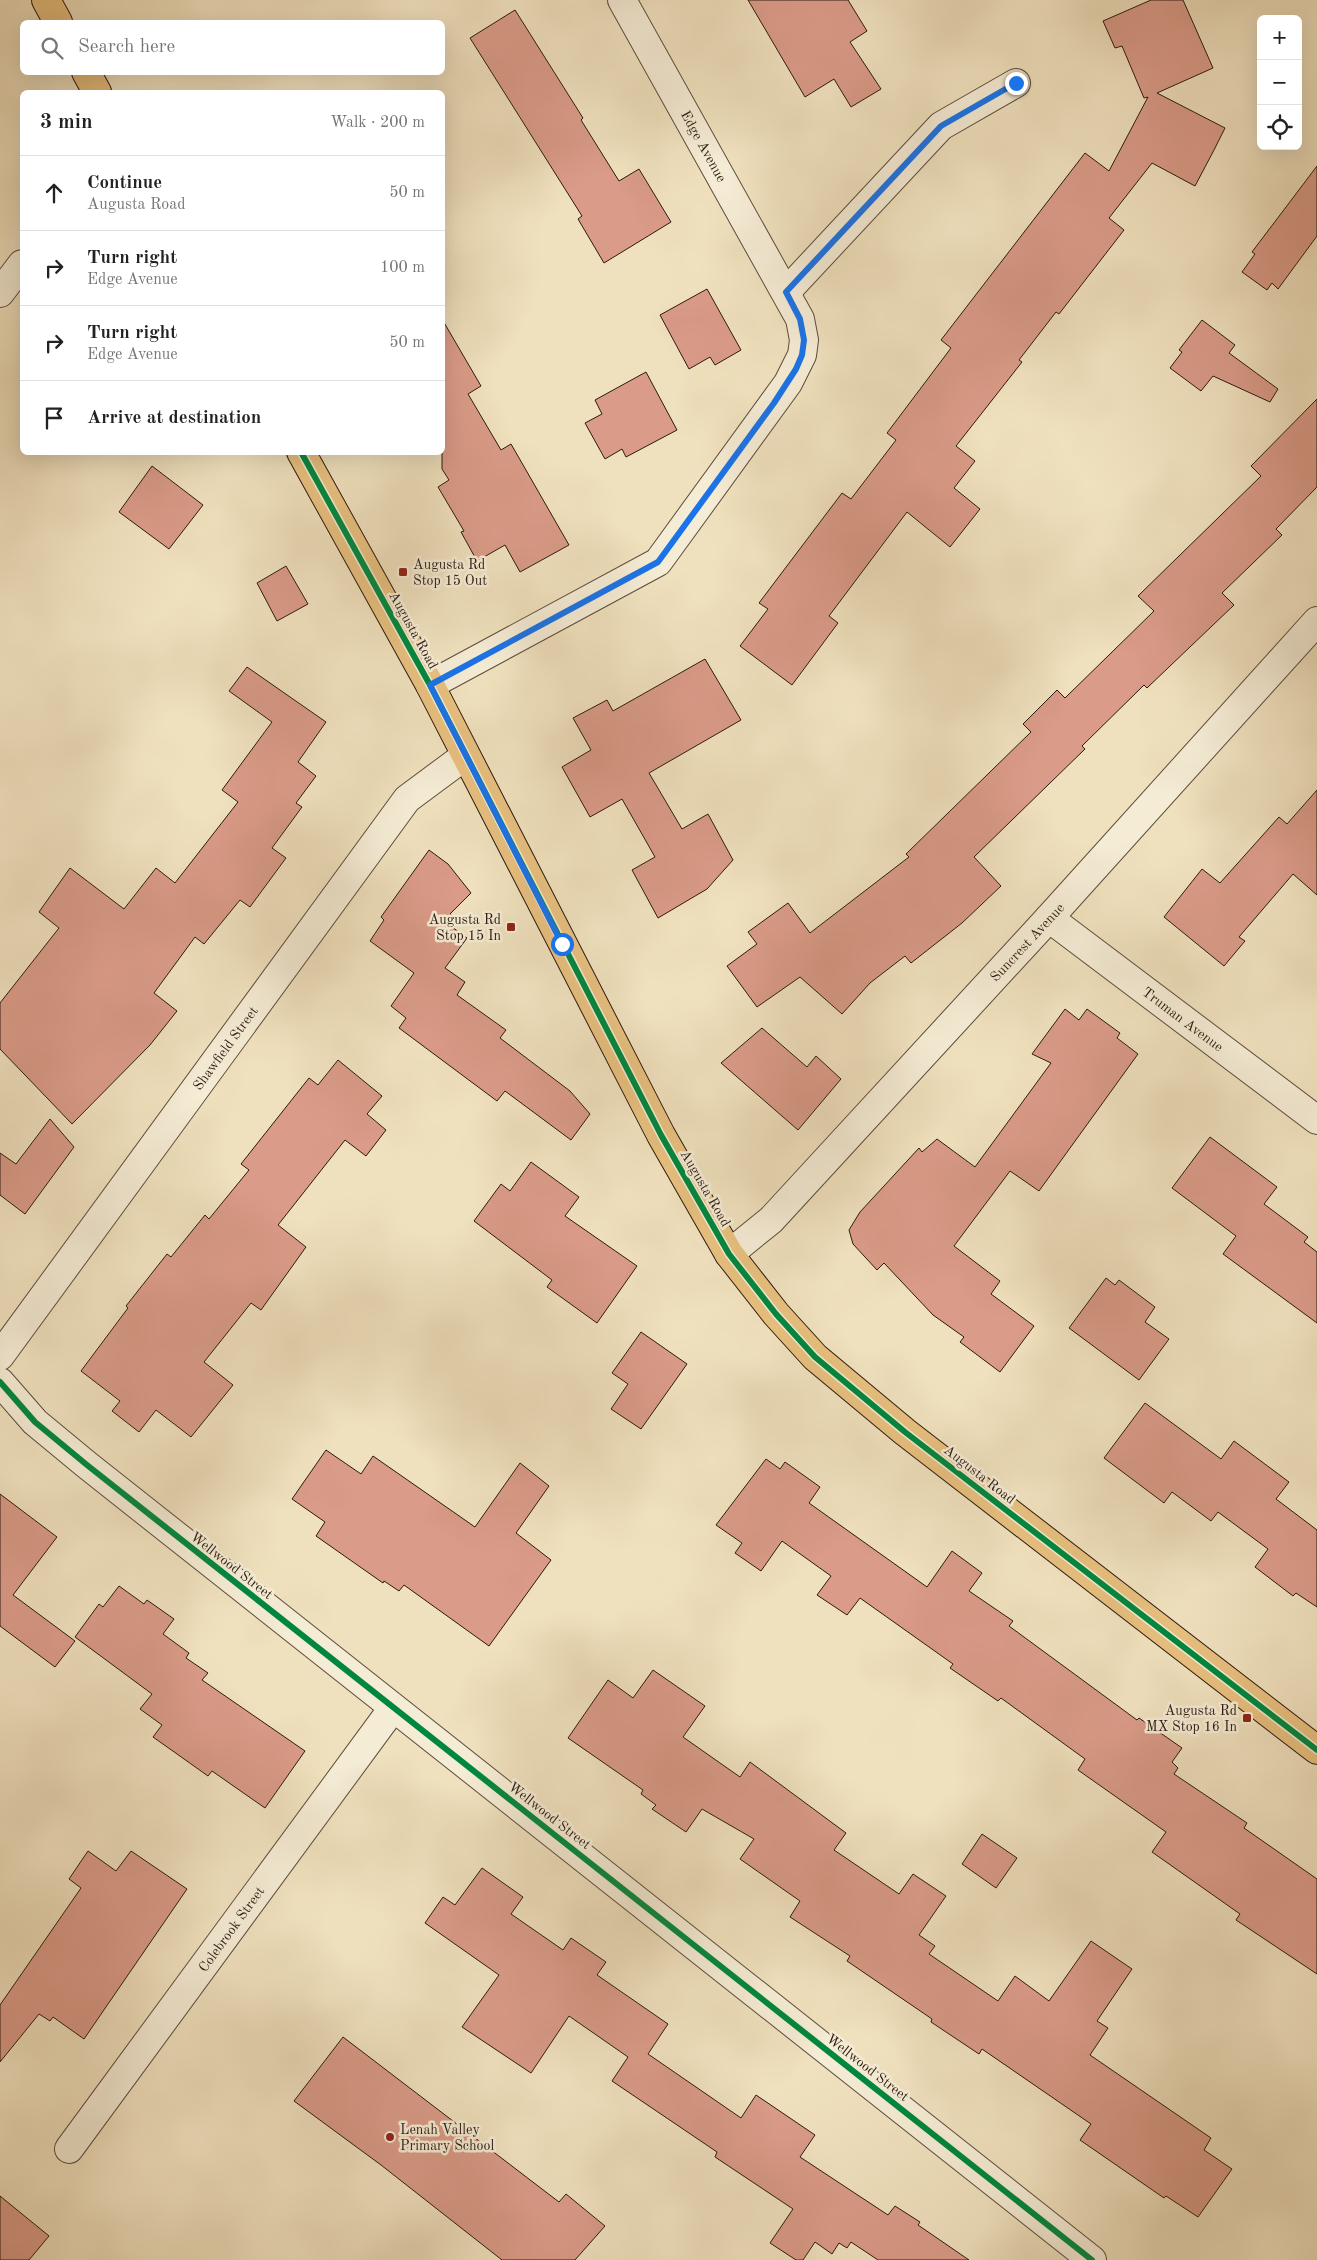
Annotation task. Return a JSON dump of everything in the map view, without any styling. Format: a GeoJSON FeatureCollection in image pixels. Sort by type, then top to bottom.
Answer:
{"type":"FeatureCollection","features":[{"type":"Feature","properties":{"kind":"main road"},"geometry":{"type":"LineString","coordinates":[[46,0],[57,20]]}},
{"type":"Feature","properties":{"kind":"main road"},"geometry":{"type":"LineString","coordinates":[[88,75],[96,90]]}},
{"type":"Feature","properties":{"kind":"main road","name":"Augusta Road"},"geometry":{"type":"LineString","coordinates":[[303,455],[430,685],[661,1134],[729,1254],[776,1314],[815,1357],[905,1432],[1317,1750]]}},
{"type":"Feature","properties":{"kind":"street","name":"Edge Avenue"},"geometry":{"type":"LineString","coordinates":[[430,685],[658,562],[769,411],[796,369],[802,355],[804,340],[800,319],[622,0]]}},
{"type":"Feature","properties":{"kind":"street"},"geometry":{"type":"LineString","coordinates":[[786,292],[941,126],[1016,83]]}},
{"type":"Feature","properties":{"kind":"street"},"geometry":{"type":"LineString","coordinates":[[0,293],[20,267]]}},
{"type":"Feature","properties":{"kind":"street","name":"Suncrest Avenue"},"geometry":{"type":"LineString","coordinates":[[729,1254],[771,1220],[1049,918],[1317,621]]}},
{"type":"Feature","properties":{"kind":"street","name":"Shawfield Street"},"geometry":{"type":"LineString","coordinates":[[0,1356],[407,799],[465,756]]}},
{"type":"Feature","properties":{"kind":"street","name":"Truman Avenue"},"geometry":{"type":"LineString","coordinates":[[1049,918],[1317,1120]]}},
{"type":"Feature","properties":{"kind":"street","name":"Wellwood Street"},"geometry":{"type":"LineString","coordinates":[[0,1382],[34,1422],[79,1459],[1092,2260]]}},
{"type":"Feature","properties":{"kind":"street","name":"Colebrook Street"},"geometry":{"type":"LineString","coordinates":[[69,2150],[393,1708]]}},
{"type":"Feature","properties":{"kind":"building"},"geometry":{"type":"Polygon","coordinates":[[[748,0],[848,0],[867,31],[850,42],[881,89],[851,107],[834,79],[805,97],[748,0]]]}},
{"type":"Feature","properties":{"kind":"building"},"geometry":{"type":"Polygon","coordinates":[[[1151,0],[1183,0],[1213,68],[1157,93],[1225,128],[1214,150],[1195,186],[1152,163],[1109,218],[1124,230],[1059,314],[1056,312],[1019,360],[1022,362],[956,446],[975,461],[954,488],[980,509],[950,547],[907,512],[829,616],[838,623],[792,685],[740,646],[768,609],[759,603],[842,493],[851,499],[896,440],[887,433],[951,348],[941,340],[1085,153],[1109,171],[1148,97],[1144,98],[1122,46],[1115,48],[1103,21],[1151,0]]]}},
{"type":"Feature","properties":{"kind":"building"},"geometry":{"type":"Polygon","coordinates":[[[515,10],[583,118],[581,120],[619,181],[639,169],[671,222],[604,263],[578,219],[582,216],[470,38],[515,10]]]}},
{"type":"Feature","properties":{"kind":"building"},"geometry":{"type":"Polygon","coordinates":[[[1317,166],[1317,236],[1278,289],[1272,283],[1267,290],[1242,272],[1255,254],[1252,252],[1317,166]]]}},
{"type":"Feature","properties":{"kind":"building"},"geometry":{"type":"Polygon","coordinates":[[[707,289],[741,350],[715,365],[710,357],[689,369],[660,315],[707,289]]]}},
{"type":"Feature","properties":{"kind":"building"},"geometry":{"type":"Polygon","coordinates":[[[1202,320],[1235,345],[1229,353],[1278,389],[1270,402],[1213,376],[1201,391],[1170,368],[1182,352],[1179,350],[1202,320]]]}},
{"type":"Feature","properties":{"kind":"building"},"geometry":{"type":"Polygon","coordinates":[[[445,324],[481,386],[468,394],[501,450],[511,444],[569,545],[520,572],[505,545],[477,561],[461,532],[464,531],[438,487],[449,480],[442,469],[442,455],[445,455],[445,324]]]}},
{"type":"Feature","properties":{"kind":"building"},"geometry":{"type":"Polygon","coordinates":[[[646,372],[677,430],[626,457],[622,449],[605,459],[585,423],[602,414],[595,400],[646,372]]]}},
{"type":"Feature","properties":{"kind":"building"},"geometry":{"type":"Polygon","coordinates":[[[1317,399],[1317,487],[1276,529],[1282,535],[1222,593],[1234,605],[1147,688],[1144,685],[1082,746],[1085,749],[974,857],[1001,886],[962,923],[911,963],[905,956],[870,983],[842,1014],[800,977],[757,1007],[727,966],[757,944],[748,932],[788,903],[810,933],[909,857],[906,854],[1031,732],[1023,724],[1057,690],[1065,698],[1154,611],[1138,596],[1261,476],[1251,466],[1317,399]]]}},
{"type":"Feature","properties":{"kind":"building"},"geometry":{"type":"Polygon","coordinates":[[[152,466],[203,505],[169,549],[119,512],[152,466]]]}},
{"type":"Feature","properties":{"kind":"building"},"geometry":{"type":"Polygon","coordinates":[[[286,566],[308,604],[277,621],[257,583],[286,566]]]}},
{"type":"Feature","properties":{"kind":"building"},"geometry":{"type":"Polygon","coordinates":[[[705,659],[741,720],[649,773],[682,829],[708,814],[733,860],[707,889],[658,918],[632,870],[655,857],[622,799],[590,817],[562,767],[591,750],[573,718],[607,700],[613,711],[705,659]]]}},
{"type":"Feature","properties":{"kind":"building"},"geometry":{"type":"Polygon","coordinates":[[[247,667],[326,722],[298,762],[316,776],[296,803],[302,807],[272,848],[286,858],[250,907],[240,900],[204,944],[195,937],[154,993],[177,1011],[150,1045],[72,1124],[0,1049],[0,1003],[59,928],[39,912],[70,868],[124,909],[156,868],[175,883],[238,802],[222,790],[272,722],[229,691],[247,667]]]}},
{"type":"Feature","properties":{"kind":"building"},"geometry":{"type":"Polygon","coordinates":[[[1317,790],[1317,895],[1293,874],[1239,937],[1245,941],[1224,966],[1164,917],[1202,869],[1220,883],[1279,817],[1287,824],[1317,790]]]}},
{"type":"Feature","properties":{"kind":"building"},"geometry":{"type":"Polygon","coordinates":[[[429,850],[448,864],[471,893],[450,914],[457,920],[452,927],[467,938],[445,968],[465,982],[457,995],[506,1030],[500,1038],[570,1091],[590,1114],[571,1140],[505,1091],[497,1101],[399,1028],[406,1018],[391,1006],[414,973],[370,941],[384,920],[381,917],[429,850]]]}},
{"type":"Feature","properties":{"kind":"building"},"geometry":{"type":"Polygon","coordinates":[[[1065,1009],[1079,1020],[1087,1009],[1120,1033],[1117,1038],[1138,1054],[1039,1191],[1010,1171],[954,1246],[1000,1281],[991,1294],[1034,1326],[1000,1372],[960,1342],[964,1337],[933,1315],[884,1263],[877,1270],[853,1244],[849,1230],[860,1212],[919,1148],[922,1152],[937,1139],[975,1167],[1051,1063],[1032,1054],[1065,1009]]]}},
{"type":"Feature","properties":{"kind":"building"},"geometry":{"type":"Polygon","coordinates":[[[762,1028],[807,1067],[816,1056],[841,1079],[798,1130],[721,1063],[762,1028]]]}},
{"type":"Feature","properties":{"kind":"building"},"geometry":{"type":"Polygon","coordinates":[[[338,1060],[382,1096],[367,1114],[386,1130],[366,1156],[345,1140],[278,1225],[306,1247],[261,1310],[251,1303],[204,1362],[233,1385],[191,1437],[156,1410],[139,1432],[112,1411],[120,1401],[81,1371],[128,1308],[126,1306],[167,1254],[171,1257],[205,1215],[209,1219],[249,1170],[241,1164],[309,1078],[318,1085],[338,1060]]]}},
{"type":"Feature","properties":{"kind":"building"},"geometry":{"type":"Polygon","coordinates":[[[50,1119],[74,1147],[25,1214],[0,1195],[0,1153],[16,1164],[50,1119]]]}},
{"type":"Feature","properties":{"kind":"building"},"geometry":{"type":"Polygon","coordinates":[[[1210,1137],[1277,1187],[1264,1204],[1308,1237],[1304,1242],[1317,1252],[1317,1323],[1223,1254],[1236,1236],[1172,1188],[1210,1137]]]}},
{"type":"Feature","properties":{"kind":"building"},"geometry":{"type":"Polygon","coordinates":[[[531,1162],[579,1197],[565,1216],[637,1266],[597,1323],[547,1287],[552,1280],[474,1221],[501,1184],[510,1191],[531,1162]]]}},
{"type":"Feature","properties":{"kind":"building"},"geometry":{"type":"Polygon","coordinates":[[[1106,1278],[1115,1285],[1119,1280],[1155,1307],[1145,1322],[1169,1339],[1139,1380],[1069,1328],[1106,1278]]]}},
{"type":"Feature","properties":{"kind":"building"},"geometry":{"type":"Polygon","coordinates":[[[641,1332],[687,1364],[641,1429],[611,1409],[628,1384],[612,1373],[641,1332]]]}},
{"type":"Feature","properties":{"kind":"building"},"geometry":{"type":"Polygon","coordinates":[[[1145,1403],[1221,1459],[1234,1441],[1289,1482],[1276,1499],[1317,1530],[1317,1607],[1296,1593],[1293,1596],[1255,1567],[1268,1549],[1218,1512],[1211,1521],[1172,1492],[1164,1503],[1104,1458],[1145,1403]]]}},
{"type":"Feature","properties":{"kind":"building"},"geometry":{"type":"Polygon","coordinates":[[[326,1450],[361,1474],[373,1456],[475,1527],[520,1463],[549,1486],[516,1533],[551,1560],[489,1646],[404,1585],[399,1591],[384,1581],[383,1583],[316,1536],[325,1522],[292,1499],[326,1450]]]}},
{"type":"Feature","properties":{"kind":"building"},"geometry":{"type":"Polygon","coordinates":[[[766,1459],[780,1469],[785,1462],[820,1487],[809,1503],[927,1587],[952,1551],[982,1573],[969,1591],[1013,1621],[1009,1626],[1137,1720],[1139,1718],[1182,1748],[1172,1762],[1178,1768],[1174,1774],[1247,1823],[1244,1828],[1317,1879],[1317,1974],[1236,1920],[1240,1914],[1152,1852],[1166,1832],[1078,1770],[1085,1759],[1001,1698],[998,1701],[950,1668],[953,1664],[860,1598],[847,1615],[817,1595],[831,1576],[782,1541],[761,1571],[735,1553],[742,1543],[716,1525],[766,1459]]]}},
{"type":"Feature","properties":{"kind":"building"},"geometry":{"type":"Polygon","coordinates":[[[0,1494],[57,1537],[13,1595],[75,1641],[55,1667],[0,1626],[0,1494]]]}},
{"type":"Feature","properties":{"kind":"building"},"geometry":{"type":"Polygon","coordinates":[[[119,1586],[144,1604],[147,1600],[174,1619],[163,1634],[189,1653],[186,1658],[208,1673],[202,1680],[305,1751],[265,1808],[212,1771],[208,1776],[153,1737],[162,1725],[140,1709],[152,1694],[75,1637],[99,1604],[103,1607],[119,1586]]]}},
{"type":"Feature","properties":{"kind":"building"},"geometry":{"type":"Polygon","coordinates":[[[653,1670],[705,1706],[683,1737],[740,1777],[750,1762],[846,1833],[834,1850],[899,1894],[913,1874],[946,1896],[919,1935],[935,1946],[929,1954],[998,2001],[1015,1976],[1049,2001],[1091,1941],[1132,1969],[1097,2021],[1108,2028],[1090,2055],[1211,2138],[1204,2150],[1232,2169],[1198,2217],[1166,2196],[1164,2198],[1080,2140],[1091,2124],[982,2049],[979,2054],[931,2022],[932,2019],[847,1961],[850,1956],[790,1917],[800,1901],[740,1859],[754,1839],[702,1809],[686,1832],[652,1809],[656,1805],[641,1794],[643,1790],[568,1738],[608,1680],[633,1698],[653,1670]]]}},
{"type":"Feature","properties":{"kind":"building"},"geometry":{"type":"Polygon","coordinates":[[[982,1834],[1017,1858],[996,1888],[962,1864],[982,1834]]]}},
{"type":"Feature","properties":{"kind":"building"},"geometry":{"type":"Polygon","coordinates":[[[88,1851],[116,1871],[131,1851],[187,1889],[84,2039],[53,2017],[50,2021],[39,2014],[0,2062],[0,2005],[81,1888],[69,1879],[88,1851]]]}},
{"type":"Feature","properties":{"kind":"building"},"geometry":{"type":"Polygon","coordinates":[[[482,1868],[523,1897],[511,1914],[563,1950],[571,1938],[606,1962],[597,1975],[668,2024],[648,2054],[741,2118],[756,2095],[815,2135],[800,2157],[888,2215],[895,2206],[920,2222],[918,2225],[969,2260],[878,2260],[851,2242],[847,2248],[839,2243],[832,2254],[815,2242],[803,2260],[796,2260],[770,2243],[793,2209],[715,2157],[717,2152],[612,2081],[628,2057],[569,2016],[531,2073],[462,2027],[499,1975],[425,1923],[443,1897],[455,1905],[482,1868]]]}},
{"type":"Feature","properties":{"kind":"building"},"geometry":{"type":"Polygon","coordinates":[[[343,2037],[559,2202],[566,2194],[605,2226],[575,2260],[502,2260],[381,2165],[294,2101],[343,2037]]]}},
{"type":"Feature","properties":{"kind":"building"},"geometry":{"type":"Polygon","coordinates":[[[0,2196],[49,2236],[29,2260],[0,2260],[0,2196]]]}},
{"type":"Feature","properties":{"kind":"cycle path"},"geometry":{"type":"LineString","coordinates":[[303,455],[430,685],[661,1135],[729,1254],[776,1314],[815,1357],[905,1432],[1317,1750]]}},
{"type":"Feature","properties":{"kind":"cycle path"},"geometry":{"type":"LineString","coordinates":[[0,1382],[35,1422],[87,1465],[1092,2260]]}},
{"type":"Feature","properties":{"kind":"place","name":"Augusta Rd Stop 15 Out"},"geometry":{"type":"Point","coordinates":[403,572]}},
{"type":"Feature","properties":{"kind":"place","name":"Augusta Rd Stop 15 In"},"geometry":{"type":"Point","coordinates":[511,927]}},
{"type":"Feature","properties":{"kind":"place","name":"Augusta Rd MX Stop 16 In"},"geometry":{"type":"Point","coordinates":[1247,1718]}},
{"type":"Feature","properties":{"kind":"place","name":"Lenah Valley Primary School"},"geometry":{"type":"Point","coordinates":[390,2137]}},
{"type":"Feature","properties":{"kind":"route"},"geometry":{"type":"LineString","coordinates":[[562,944],[430,685],[637,576],[658,562],[673,545],[796,369],[802,355],[804,340],[800,319],[786,292],[941,126],[1016,83]]}}]}
